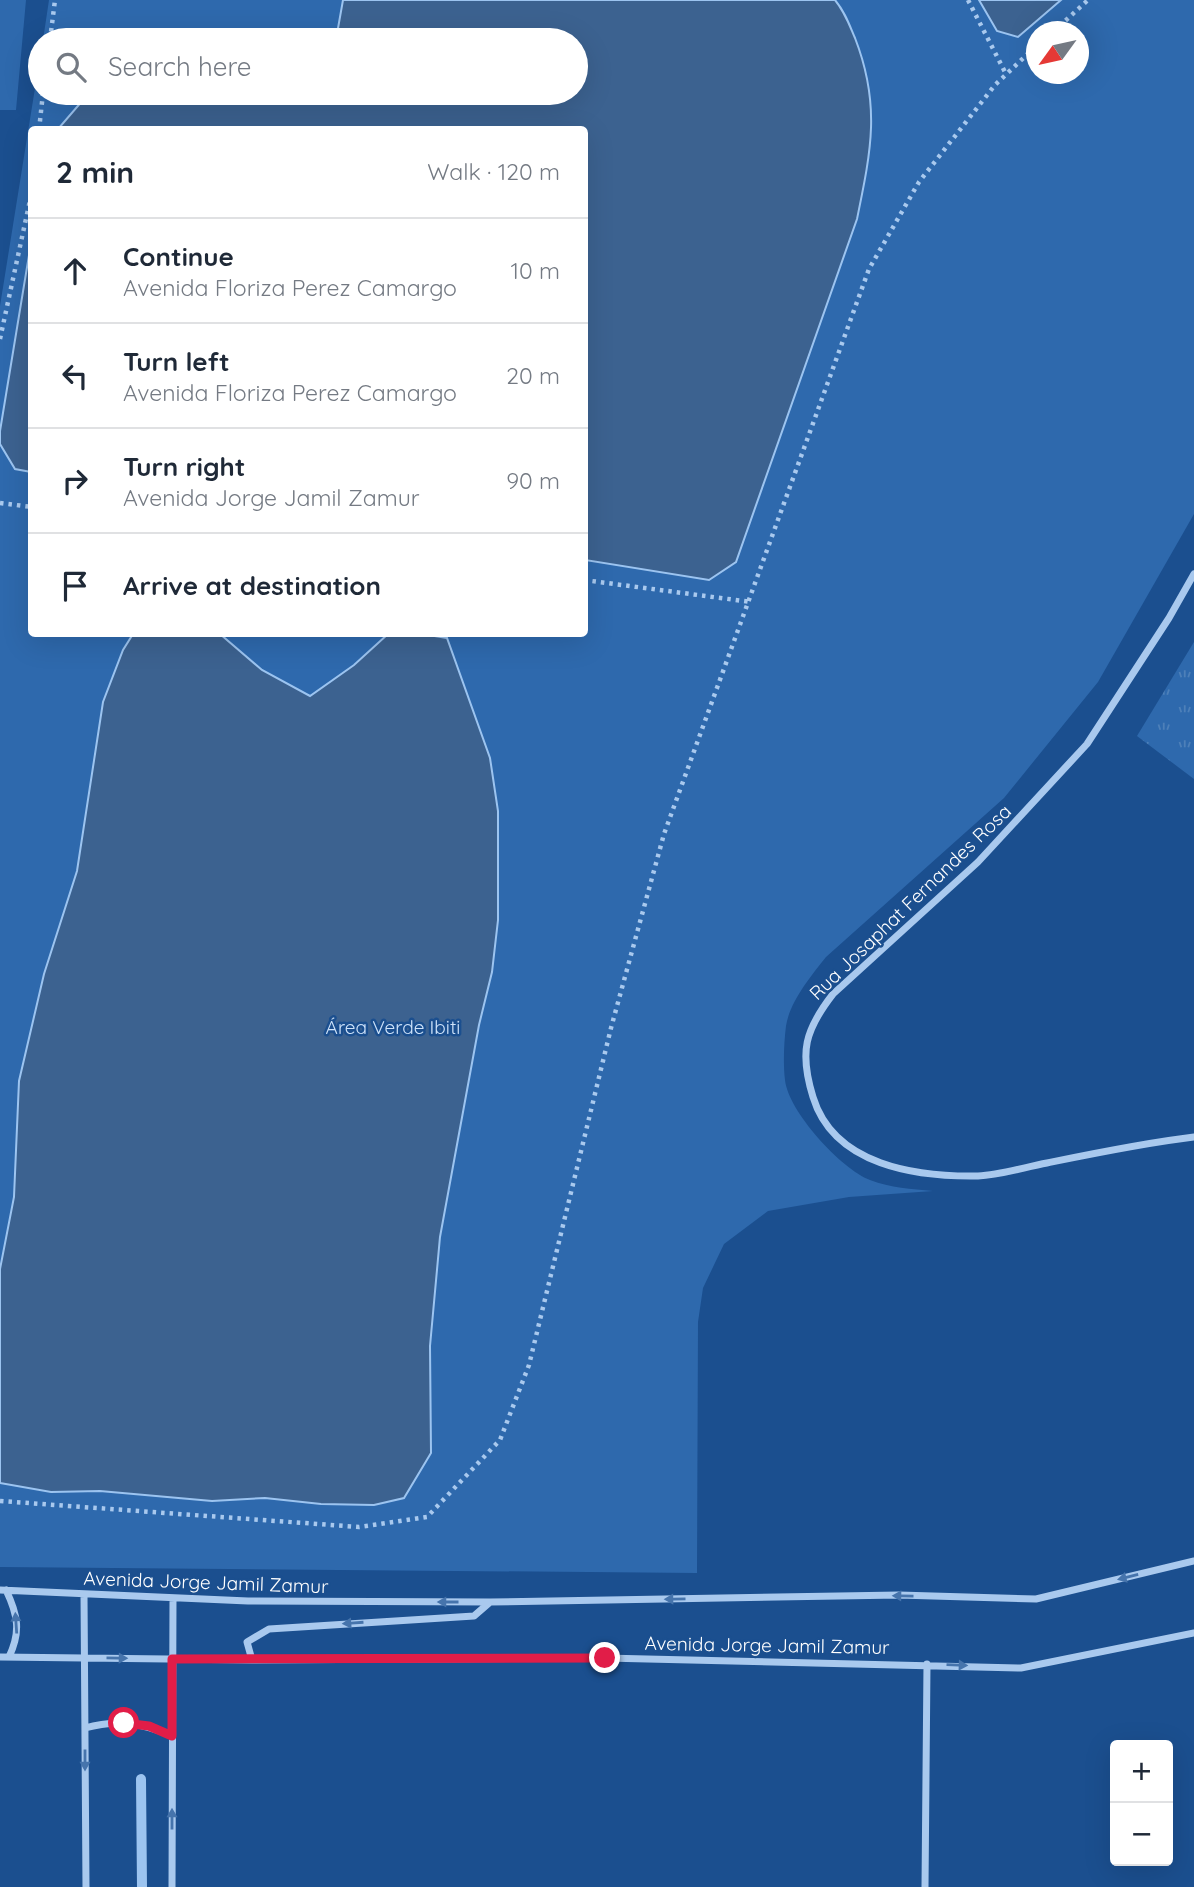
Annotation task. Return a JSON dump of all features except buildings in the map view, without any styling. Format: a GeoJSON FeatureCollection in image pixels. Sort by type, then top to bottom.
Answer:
{"type":"FeatureCollection","features":[{"type":"Feature","properties":{"kind":"street","name":"Rua Josaphat Fernandes Rosa"},"geometry":{"type":"LineString","coordinates":[[1194,574],[1087,744],[978,862],[833,993],[821,1009],[807,1039],[805,1070],[815,1104],[835,1136],[868,1159],[919,1175],[981,1176],[1153,1142],[1194,1137]]}},
{"type":"Feature","properties":{"kind":"street","name":"Avenida Jorge Jamil Zamur"},"geometry":{"type":"LineString","coordinates":[[4,1657],[16,1641],[18,1621],[3,1590],[173,1599],[490,1602],[899,1595],[1035,1599],[1194,1561]]}},
{"type":"Feature","properties":{"kind":"street"},"geometry":{"type":"LineString","coordinates":[[84,1594],[86,1887]]}},
{"type":"Feature","properties":{"kind":"street"},"geometry":{"type":"LineString","coordinates":[[172,1887],[173,1599]]}},
{"type":"Feature","properties":{"kind":"street","name":"Avenida Jorge Jamil Zamur"},"geometry":{"type":"LineString","coordinates":[[252,1660],[247,1642],[269,1629],[474,1616],[490,1602]]}},
{"type":"Feature","properties":{"kind":"street","name":"Avenida Jorge Jamil Zamur"},"geometry":{"type":"LineString","coordinates":[[4,1657],[252,1660],[605,1658],[1021,1668],[1194,1633]]}},
{"type":"Feature","properties":{"kind":"street"},"geometry":{"type":"LineString","coordinates":[[925,1887],[926,1664]]}},
{"type":"Feature","properties":{"kind":"street"},"geometry":{"type":"LineString","coordinates":[[85,1728],[105,1722],[124,1723],[149,1726],[172,1736]]}},
{"type":"Feature","properties":{"kind":"path"},"geometry":{"type":"LineString","coordinates":[[52,28],[55,0]]}},
{"type":"Feature","properties":{"kind":"path"},"geometry":{"type":"LineString","coordinates":[[968,0],[1006,74]]}},
{"type":"Feature","properties":{"kind":"path"},"geometry":{"type":"LineString","coordinates":[[1065,21],[1088,0]]}},
{"type":"Feature","properties":{"kind":"path"},"geometry":{"type":"LineString","coordinates":[[0,1501],[359,1527],[427,1517],[500,1440],[529,1364],[611,1028],[664,834],[751,602],[869,269],[919,182],[1006,74],[1026,56]]}},
{"type":"Feature","properties":{"kind":"path"},"geometry":{"type":"LineString","coordinates":[[39,126],[42,105]]}},
{"type":"Feature","properties":{"kind":"path"},"geometry":{"type":"LineString","coordinates":[[0,340],[28,210]]}},
{"type":"Feature","properties":{"kind":"path"},"geometry":{"type":"LineString","coordinates":[[0,503],[28,506]]}},
{"type":"Feature","properties":{"kind":"path"},"geometry":{"type":"LineString","coordinates":[[588,581],[751,602]]}},
{"type":"Feature","properties":{"kind":"green space"},"geometry":{"type":"Polygon","coordinates":[[[0,0],[26,0],[16,110],[0,110],[0,0]]]}},
{"type":"Feature","properties":{"kind":"green space","name":"Área Verde Ibiti"},"geometry":{"type":"Polygon","coordinates":[[[49,0],[1194,0],[1194,514],[1098,682],[1004,798],[826,957],[802,989],[788,1017],[784,1060],[788,1093],[818,1138],[845,1164],[870,1180],[901,1188],[933,1191],[849,1197],[768,1211],[724,1244],[703,1288],[698,1322],[697,1573],[0,1567],[0,306],[28,132],[28,637],[588,637],[588,126],[29,126],[32,105],[588,105],[588,28],[45,28],[49,0]]]}},
{"type":"Feature","properties":{"kind":"green space"},"geometry":{"type":"Polygon","coordinates":[[[1194,642],[1194,779],[1137,736],[1194,642]]]}},
{"type":"Feature","properties":{"kind":"shaded area"},"geometry":{"type":"Polygon","coordinates":[[[343,0],[835,0],[842,9],[863,62],[871,107],[869,150],[857,219],[736,562],[709,580],[588,560],[588,126],[61,126],[79,105],[588,105],[588,28],[338,28],[343,0]]]}},
{"type":"Feature","properties":{"kind":"shaded area"},"geometry":{"type":"Polygon","coordinates":[[[979,0],[1061,0],[1037,21],[1026,21],[1026,30],[1018,37],[997,31],[979,0]]]}},
{"type":"Feature","properties":{"kind":"shaded area"},"geometry":{"type":"Polygon","coordinates":[[[28,261],[28,471],[15,469],[0,444],[28,261]]]}},
{"type":"Feature","properties":{"kind":"shaded area"},"geometry":{"type":"Polygon","coordinates":[[[131,637],[224,637],[262,670],[310,696],[354,665],[385,637],[447,638],[490,758],[498,811],[498,920],[492,972],[479,1025],[440,1237],[430,1346],[431,1453],[404,1498],[374,1505],[321,1504],[265,1498],[212,1501],[100,1491],[51,1492],[0,1483],[0,1269],[14,1197],[19,1081],[44,974],[77,871],[103,702],[123,650],[131,637]]]}},
{"type":"Feature","properties":{"kind":"waterway"},"geometry":{"type":"LineString","coordinates":[[141,1779],[142,1887]]}},
{"type":"Feature","properties":{"kind":"route"},"geometry":{"type":"LineString","coordinates":[[124,1723],[149,1726],[172,1736],[172,1659],[605,1658]]}}]}
